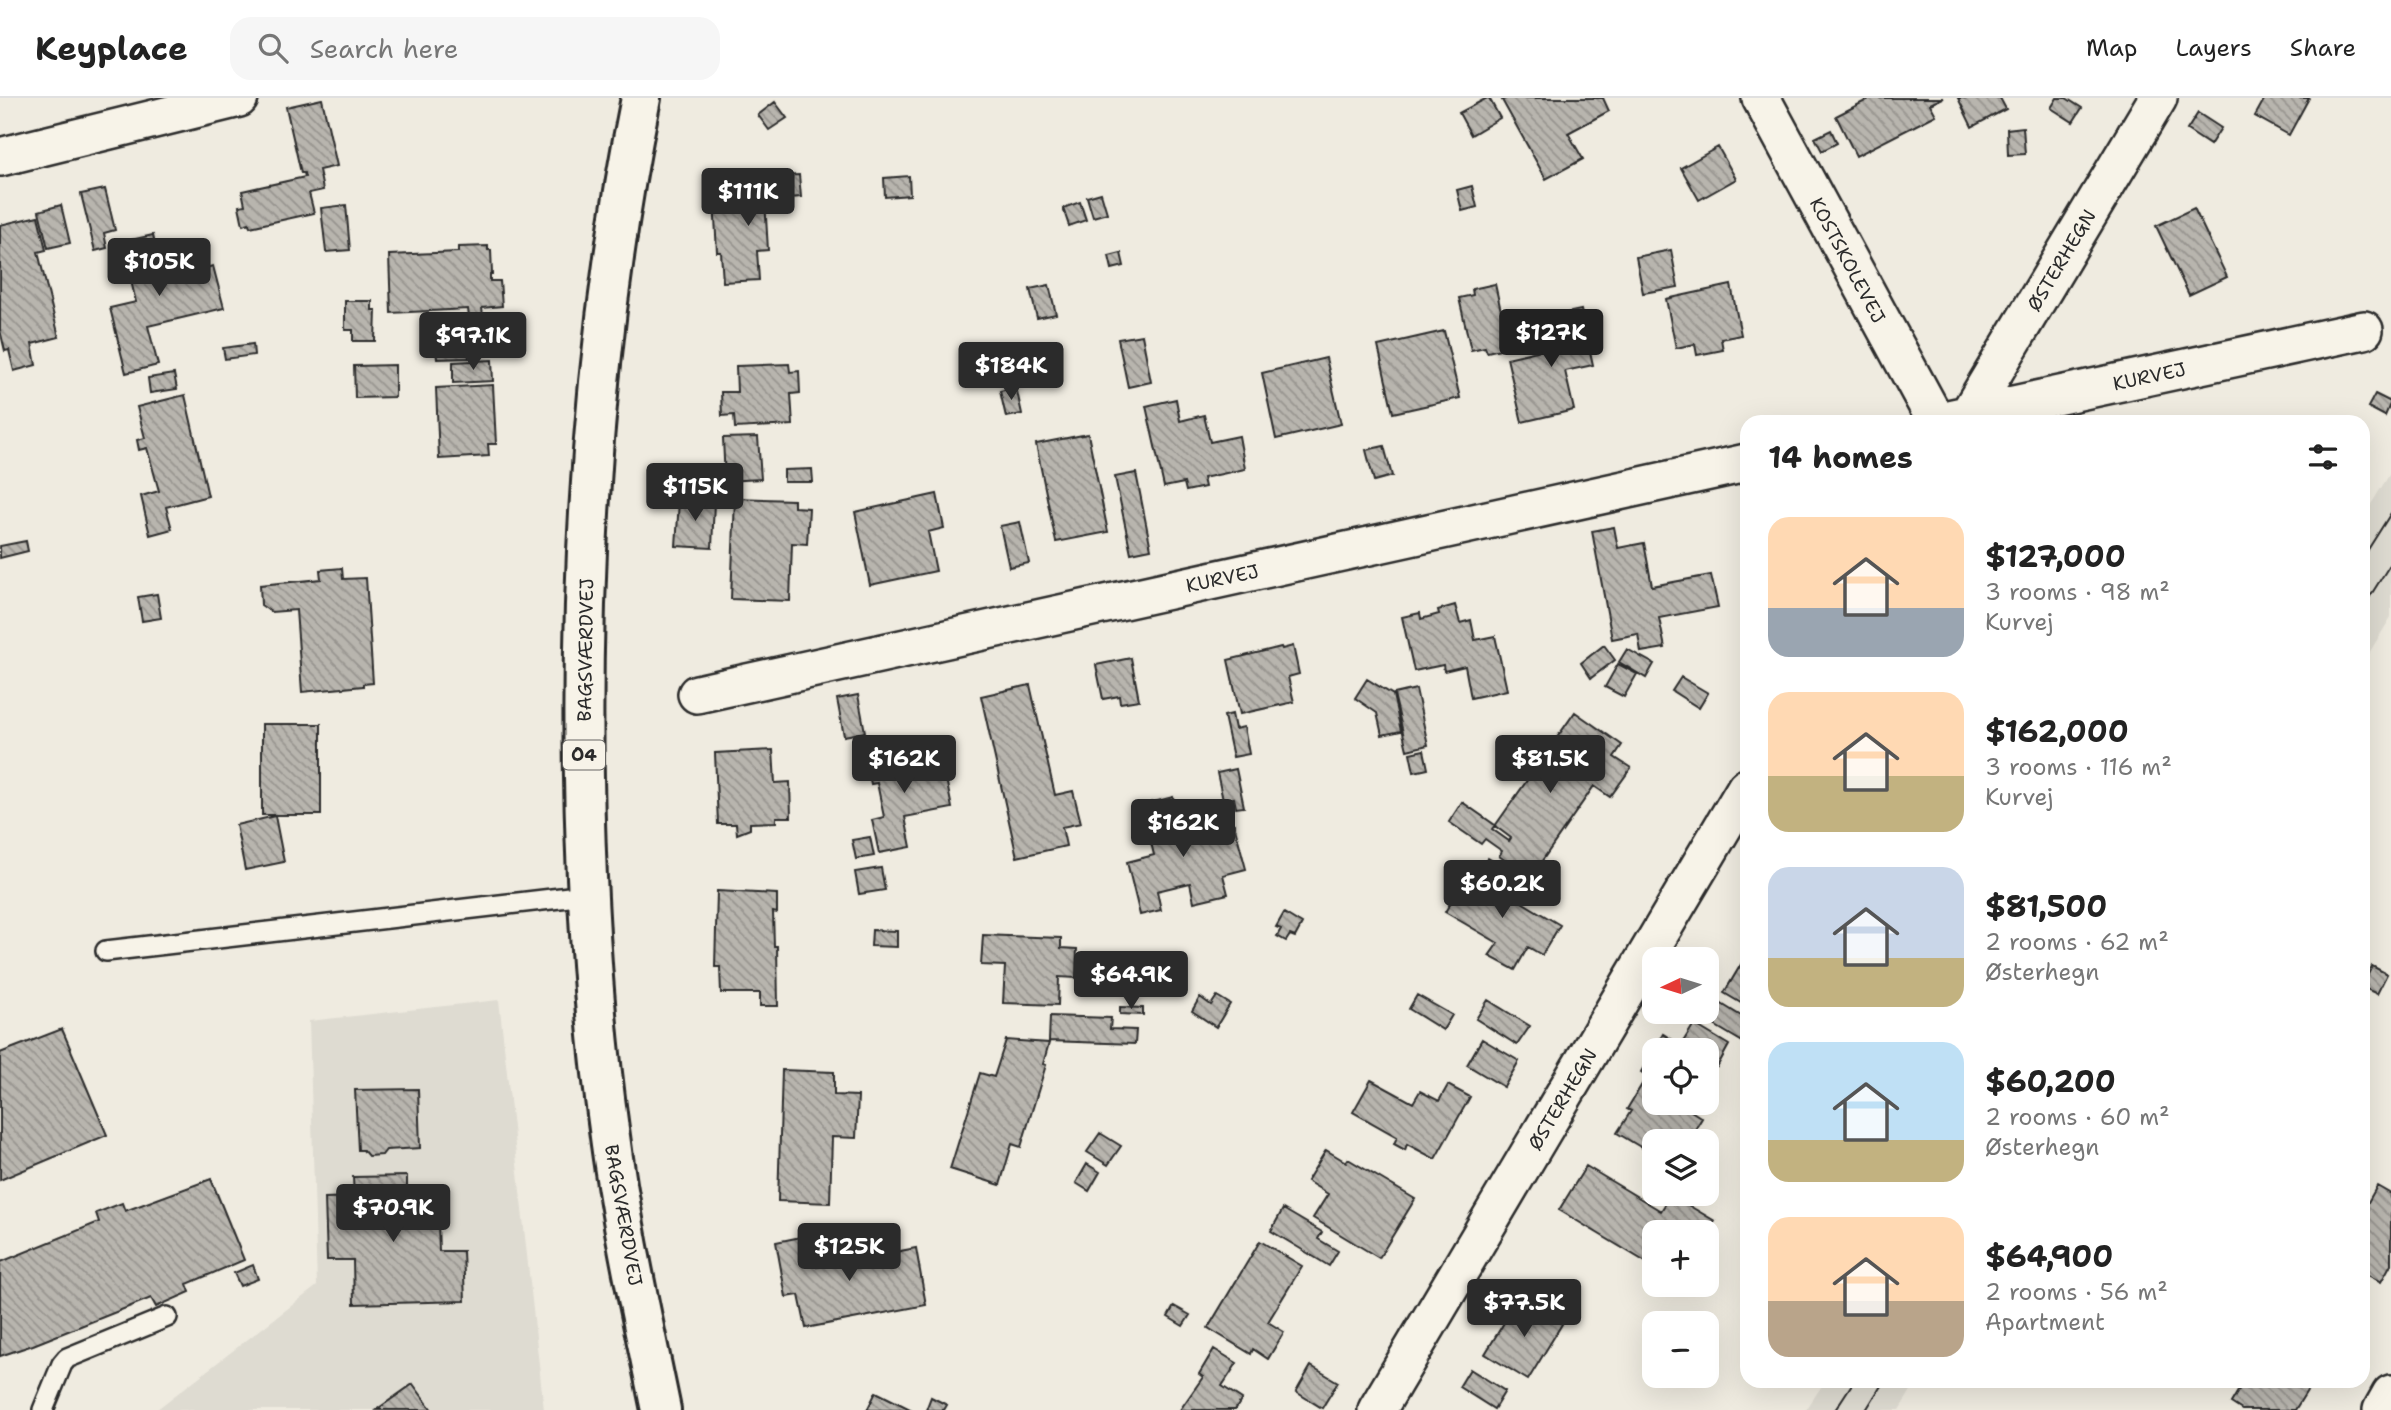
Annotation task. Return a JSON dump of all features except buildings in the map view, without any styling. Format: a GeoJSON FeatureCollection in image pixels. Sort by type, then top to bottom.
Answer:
{"type":"FeatureCollection","features":[{"type":"Feature","properties":{"kind":"main road","name":"BAGSVÆRDVEJ"},"geometry":{"type":"LineString","coordinates":[[641,98],[622,193],[592,454],[583,704],[586,895],[596,1020],[609,1131],[660,1410]]}},
{"type":"Feature","properties":{"kind":"street"},"geometry":{"type":"LineString","coordinates":[[0,157],[240,98]]}},
{"type":"Feature","properties":{"kind":"street","name":"KOSTSKOLEVEJ"},"geometry":{"type":"LineString","coordinates":[[1760,98],[1947,415]]}},
{"type":"Feature","properties":{"kind":"street","name":"ØSTERHEGN"},"geometry":{"type":"LineString","coordinates":[[1953,415],[2158,98]]}},
{"type":"Feature","properties":{"kind":"street","name":"KURVEJ"},"geometry":{"type":"LineString","coordinates":[[1973,415],[2364,330]]}},
{"type":"Feature","properties":{"kind":"street","name":"KURVEJ"},"geometry":{"type":"LineString","coordinates":[[697,694],[1740,464]]}},
{"type":"Feature","properties":{"kind":"street","name":"ØSTERHEGN"},"geometry":{"type":"LineString","coordinates":[[1377,1410],[1740,798]]}},
{"type":"Feature","properties":{"kind":"street"},"geometry":{"type":"LineString","coordinates":[[2382,1410],[2391,1394]]}},
{"type":"Feature","properties":{"kind":"lane"},"geometry":{"type":"LineString","coordinates":[[106,951],[586,895]]}},
{"type":"Feature","properties":{"kind":"lane"},"geometry":{"type":"LineString","coordinates":[[43,1410],[64,1360],[167,1317]]}},
{"type":"Feature","properties":{"kind":"shaded area"},"geometry":{"type":"Polygon","coordinates":[[[2391,472],[2391,617],[2370,652],[2370,506],[2391,472]]]}},
{"type":"Feature","properties":{"kind":"shaded area"},"geometry":{"type":"Polygon","coordinates":[[[499,1000],[544,1410],[156,1410],[317,1286],[309,1021],[499,1000]]]}},
{"type":"Feature","properties":{"kind":"shaded area"},"geometry":{"type":"Polygon","coordinates":[[[1820,1388],[1913,1388],[1899,1410],[1806,1410],[1820,1388]]]}},
{"type":"Feature","properties":{"kind":"tram line"},"geometry":{"type":"LineString","coordinates":[[2370,546],[2391,513]]}},
{"type":"Feature","properties":{"kind":"tram line"},"geometry":{"type":"LineString","coordinates":[[2370,596],[2391,563]]}},
{"type":"Feature","properties":{"kind":"tram line"},"geometry":{"type":"LineString","coordinates":[[1835,1410],[1849,1388]]}},
{"type":"Feature","properties":{"kind":"tram line"},"geometry":{"type":"LineString","coordinates":[[1866,1410],[1880,1388]]}}]}
